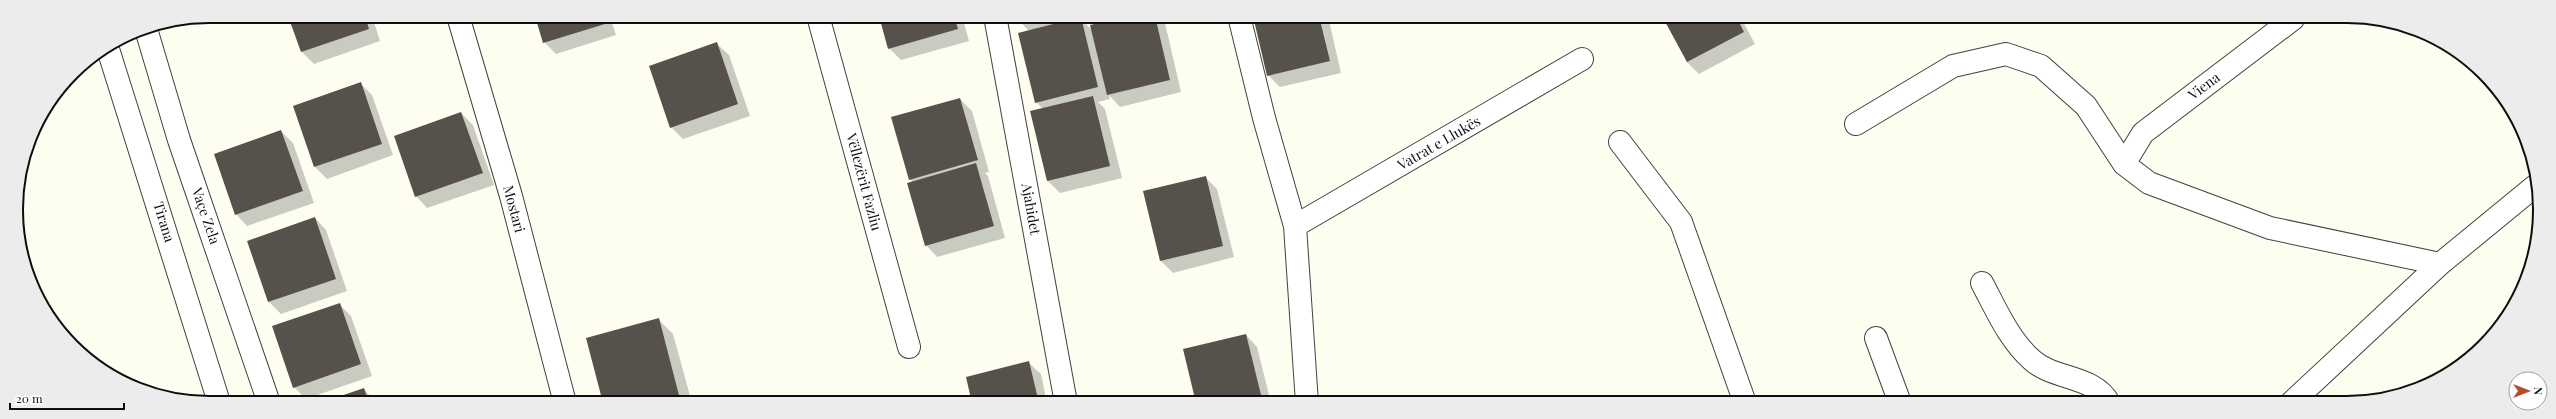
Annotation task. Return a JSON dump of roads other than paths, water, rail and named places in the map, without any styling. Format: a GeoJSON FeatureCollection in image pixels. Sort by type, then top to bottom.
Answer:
{"type":"FeatureCollection","features":[{"type":"Feature","properties":{"kind":"street","name":"Mostari"},"geometry":{"type":"LineString","coordinates":[[460,23],[511,196],[563,396]]}},
{"type":"Feature","properties":{"kind":"street","name":"Vëllezërit Fazliu"},"geometry":{"type":"LineString","coordinates":[[820,23],[909,347]]}},
{"type":"Feature","properties":{"kind":"street","name":"Ajahidet"},"geometry":{"type":"LineString","coordinates":[[996,23],[1065,396]]}},
{"type":"Feature","properties":{"kind":"street"},"geometry":{"type":"LineString","coordinates":[[1241,23],[1264,118],[1295,226],[1307,396]]}},
{"type":"Feature","properties":{"kind":"street","name":"Viena"},"geometry":{"type":"LineString","coordinates":[[2124,164],[2143,133],[2287,23]]}},
{"type":"Feature","properties":{"kind":"street","name":"Vaçe Zela"},"geometry":{"type":"LineString","coordinates":[[147,34],[179,140],[267,396]]}},
{"type":"Feature","properties":{"kind":"street","name":"Tirana"},"geometry":{"type":"LineString","coordinates":[[109,52],[217,396]]}},
{"type":"Feature","properties":{"kind":"street"},"geometry":{"type":"LineString","coordinates":[[1856,124],[1953,66],[2006,54],[2041,66],[2086,106],[2124,164],[2149,183],[2270,228],[2440,264]]}},
{"type":"Feature","properties":{"kind":"street","name":"Vatrat e Llukës"},"geometry":{"type":"LineString","coordinates":[[1295,226],[1582,59]]}},
{"type":"Feature","properties":{"kind":"street"},"geometry":{"type":"LineString","coordinates":[[1620,142],[1681,222],[1743,396]]}},
{"type":"Feature","properties":{"kind":"street"},"geometry":{"type":"LineString","coordinates":[[2298,396],[2440,264],[2532,189]]}},
{"type":"Feature","properties":{"kind":"street"},"geometry":{"type":"LineString","coordinates":[[1982,282],[2008,332],[2032,361],[2061,375],[2085,383],[2105,396]]}},
{"type":"Feature","properties":{"kind":"street"},"geometry":{"type":"LineString","coordinates":[[1876,338],[1897,396]]}}]}
